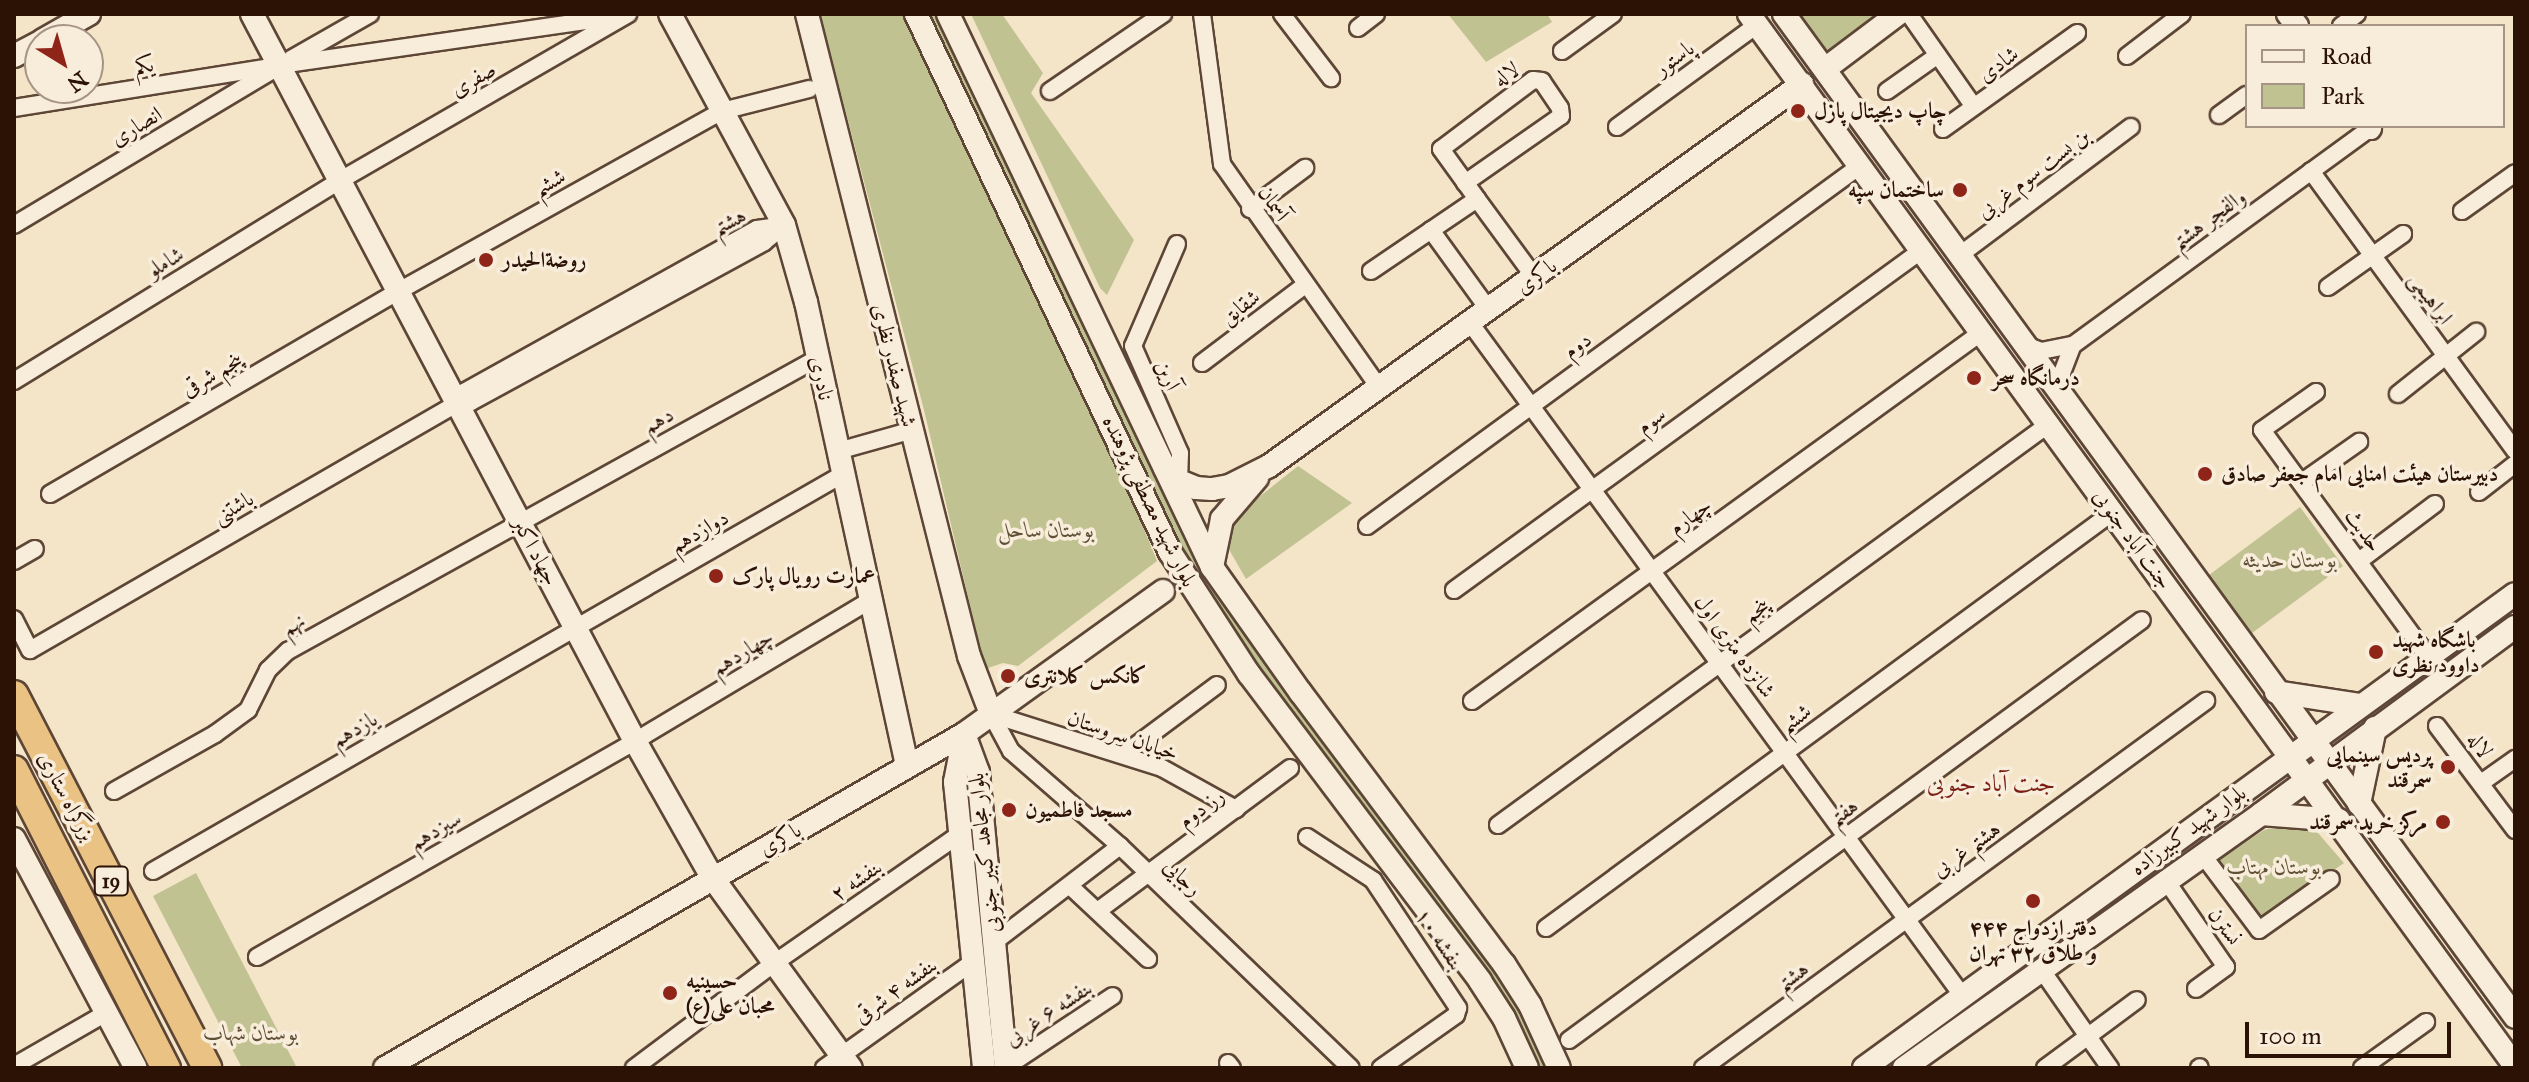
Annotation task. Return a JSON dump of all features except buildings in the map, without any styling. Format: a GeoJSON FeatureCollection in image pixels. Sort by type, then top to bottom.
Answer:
{"type":"FeatureCollection","features":[{"type":"Feature","properties":{"kind":"highway","name":"بزرگراه ستاری"},"geometry":{"type":"LineString","coordinates":[[14,695],[207,1068]]}},
{"type":"Feature","properties":{"kind":"highway","name":"بزرگراه ستاری"},"geometry":{"type":"LineString","coordinates":[[14,770],[166,1068]]}},
{"type":"Feature","properties":{"kind":"main road"},"geometry":{"type":"LineString","coordinates":[[72,24],[89,14]]}},
{"type":"Feature","properties":{"kind":"main road","name":"جهاد اکبر"},"geometry":{"type":"LineString","coordinates":[[252,14],[635,741],[712,877],[839,1064]]}},
{"type":"Feature","properties":{"kind":"main road","name":"نادری"},"geometry":{"type":"LineString","coordinates":[[670,14],[784,225],[818,358],[907,766]]}},
{"type":"Feature","properties":{"kind":"main road","name":"شهید صفدر نظری"},"geometry":{"type":"LineString","coordinates":[[807,14],[969,656],[991,714]]}},
{"type":"Feature","properties":{"kind":"main road","name":"بلوار شهید مصطفی پژوهنده"},"geometry":{"type":"LineString","coordinates":[[916,14],[1170,552],[1249,674],[1480,981],[1504,1018],[1527,1068]]}},
{"type":"Feature","properties":{"kind":"main road","name":"بلوار شهید مصطفی پژوهنده"},"geometry":{"type":"LineString","coordinates":[[948,14],[1170,473],[1212,567],[1301,693],[1504,964],[1530,1005],[1559,1068]]}},
{"type":"Feature","properties":{"kind":"main road","name":"جنت آباد جنوبی"},"geometry":{"type":"LineString","coordinates":[[1784,14],[2062,391],[2311,740],[2512,1008]]}},
{"type":"Feature","properties":{"kind":"main road"},"geometry":{"type":"LineString","coordinates":[[1825,69],[1898,14]]}},
{"type":"Feature","properties":{"kind":"main road","name":"جنت آباد جنوبی"},"geometry":{"type":"LineString","coordinates":[[1753,20],[2308,777],[2515,1066]]}},
{"type":"Feature","properties":{"kind":"main road","name":"باکری"},"geometry":{"type":"LineString","coordinates":[[1170,473],[1196,488],[1212,489],[1229,486],[1269,466],[1802,84]]}},
{"type":"Feature","properties":{"kind":"main road","name":"باکری"},"geometry":{"type":"LineString","coordinates":[[1212,567],[1222,519],[1269,466]]}},
{"type":"Feature","properties":{"kind":"main road","name":"باکری"},"geometry":{"type":"LineString","coordinates":[[385,1068],[964,734],[1163,591]]}},
{"type":"Feature","properties":{"kind":"main road","name":"بلوار شهید کبیرزاده"},"geometry":{"type":"LineString","coordinates":[[1864,1068],[2515,594]]}},
{"type":"Feature","properties":{"kind":"main road","name":"بلوار شهید کبیرزاده"},"geometry":{"type":"LineString","coordinates":[[1904,1068],[2165,879],[2261,814],[2515,627]]}},
{"type":"Feature","properties":{"kind":"main road"},"geometry":{"type":"LineString","coordinates":[[2276,692],[2361,705]]}},
{"type":"Feature","properties":{"kind":"main road"},"geometry":{"type":"LineString","coordinates":[[2359,804],[2375,728]]}},
{"type":"Feature","properties":{"kind":"main road","name":"بلوار مجاهد کبیر جنوبی"},"geometry":{"type":"LineString","coordinates":[[964,734],[955,782],[963,832],[984,1068]]}},
{"type":"Feature","properties":{"kind":"main road","name":"بلوار مجاهد کبیر جنوبی"},"geometry":{"type":"LineString","coordinates":[[964,734],[978,772],[1006,1068]]}},
{"type":"Feature","properties":{"kind":"main road"},"geometry":{"type":"LineString","coordinates":[[2261,814],[2339,820]]}},
{"type":"Feature","properties":{"kind":"main road"},"geometry":{"type":"LineString","coordinates":[[14,839],[21,869],[136,1068]]}},
{"type":"Feature","properties":{"kind":"street","name":"انصاری"},"geometry":{"type":"LineString","coordinates":[[14,225],[370,14]]}},
{"type":"Feature","properties":{"kind":"street"},"geometry":{"type":"LineString","coordinates":[[955,14],[960,40]]}},
{"type":"Feature","properties":{"kind":"street"},"geometry":{"type":"LineString","coordinates":[[1050,91],[1163,14]]}},
{"type":"Feature","properties":{"kind":"street","name":"آسمان"},"geometry":{"type":"LineString","coordinates":[[1202,14],[1220,157],[1250,209],[1380,389]]}},
{"type":"Feature","properties":{"kind":"street"},"geometry":{"type":"LineString","coordinates":[[1282,14],[1331,78]]}},
{"type":"Feature","properties":{"kind":"street"},"geometry":{"type":"LineString","coordinates":[[1358,28],[1376,14]]}},
{"type":"Feature","properties":{"kind":"street"},"geometry":{"type":"LineString","coordinates":[[1562,51],[1613,14]]}},
{"type":"Feature","properties":{"kind":"street"},"geometry":{"type":"LineString","coordinates":[[1909,14],[1974,107]]}},
{"type":"Feature","properties":{"kind":"street"},"geometry":{"type":"LineString","coordinates":[[2127,56],[2182,14]]}},
{"type":"Feature","properties":{"kind":"street","name":"یکم"},"geometry":{"type":"LineString","coordinates":[[14,108],[281,65],[627,15]]}},
{"type":"Feature","properties":{"kind":"street","name":"صفری"},"geometry":{"type":"LineString","coordinates":[[339,181],[627,15]]}},
{"type":"Feature","properties":{"kind":"street","name":"پاستور"},"geometry":{"type":"LineString","coordinates":[[1617,127],[1753,20]]}},
{"type":"Feature","properties":{"kind":"street","name":"شادی"},"geometry":{"type":"LineString","coordinates":[[1943,129],[2077,33]]}},
{"type":"Feature","properties":{"kind":"street"},"geometry":{"type":"LineString","coordinates":[[1887,91],[1938,55]]}},
{"type":"Feature","properties":{"kind":"street","name":"لاله"},"geometry":{"type":"LineString","coordinates":[[1465,183],[1561,116],[1560,108],[1542,81],[1533,80],[1441,149],[1465,183],[1535,278]]}},
{"type":"Feature","properties":{"kind":"street","name":"ششم"},"geometry":{"type":"LineString","coordinates":[[397,292],[722,111],[809,89]]}},
{"type":"Feature","properties":{"kind":"street"},"geometry":{"type":"LineString","coordinates":[[2219,115],[2245,96]]}},
{"type":"Feature","properties":{"kind":"street","name":"بن بست سوم غربی"},"geometry":{"type":"LineString","coordinates":[[1961,254],[2131,127]]}},
{"type":"Feature","properties":{"kind":"street","name":"والفجر هشتم"},"geometry":{"type":"LineString","coordinates":[[2073,345],[2370,128]]}},
{"type":"Feature","properties":{"kind":"street","name":"دوم"},"geometry":{"type":"LineString","coordinates":[[1367,526],[1861,165]]}},
{"type":"Feature","properties":{"kind":"street"},"geometry":{"type":"LineString","coordinates":[[1250,209],[1305,168]]}},
{"type":"Feature","properties":{"kind":"street","name":"ابراهیمی"},"geometry":{"type":"LineString","coordinates":[[2311,171],[2515,451]]}},
{"type":"Feature","properties":{"kind":"street"},"geometry":{"type":"LineString","coordinates":[[2462,211],[2515,173]]}},
{"type":"Feature","properties":{"kind":"street","name":"شاملو"},"geometry":{"type":"LineString","coordinates":[[14,381],[339,181]]}},
{"type":"Feature","properties":{"kind":"street"},"geometry":{"type":"LineString","coordinates":[[1371,271],[1477,199]]}},
{"type":"Feature","properties":{"kind":"street","name":"هشتم"},"geometry":{"type":"LineString","coordinates":[[457,403],[471,402],[499,387],[764,242],[784,225]]}},
{"type":"Feature","properties":{"kind":"street","name":"شانزده متری اول"},"geometry":{"type":"LineString","coordinates":[[1431,230],[1531,406],[1962,995]]}},
{"type":"Feature","properties":{"kind":"street"},"geometry":{"type":"LineString","coordinates":[[2328,287],[2403,234]]}},
{"type":"Feature","properties":{"kind":"street","name":"آرین"},"geometry":{"type":"LineString","coordinates":[[1170,473],[1180,453],[1133,346],[1177,244]]}},
{"type":"Feature","properties":{"kind":"street","name":"سوم"},"geometry":{"type":"LineString","coordinates":[[1454,590],[1922,250]]}},
{"type":"Feature","properties":{"kind":"street","name":"شقایق"},"geometry":{"type":"LineString","coordinates":[[1202,363],[1305,285]]}},
{"type":"Feature","properties":{"kind":"street","name":"پنجم شرقی"},"geometry":{"type":"LineString","coordinates":[[50,494],[397,292]]}},
{"type":"Feature","properties":{"kind":"street","name":"چهارم"},"geometry":{"type":"LineString","coordinates":[[1472,701],[1982,332]]}},
{"type":"Feature","properties":{"kind":"street"},"geometry":{"type":"LineString","coordinates":[[2398,394],[2476,332]]}},
{"type":"Feature","properties":{"kind":"street"},"geometry":{"type":"LineString","coordinates":[[2028,346],[2041,351],[2073,345]]}},
{"type":"Feature","properties":{"kind":"street"},"geometry":{"type":"LineString","coordinates":[[2062,391],[2062,373],[2073,345]]}},
{"type":"Feature","properties":{"kind":"street","name":"دهم"},"geometry":{"type":"LineString","coordinates":[[520,522],[818,358]]}},
{"type":"Feature","properties":{"kind":"street","name":"حدیث"},"geometry":{"type":"LineString","coordinates":[[2316,392],[2262,430],[2428,657]]}},
{"type":"Feature","properties":{"kind":"street","name":"باشتنی"},"geometry":{"type":"LineString","coordinates":[[14,619],[30,650],[457,403]]}},
{"type":"Feature","properties":{"kind":"street","name":"پنجم"},"geometry":{"type":"LineString","coordinates":[[1498,825],[2049,424]]}},
{"type":"Feature","properties":{"kind":"street"},"geometry":{"type":"LineString","coordinates":[[838,451],[902,433]]}},
{"type":"Feature","properties":{"kind":"street"},"geometry":{"type":"LineString","coordinates":[[2302,482],[2359,442]]}},
{"type":"Feature","properties":{"kind":"street"},"geometry":{"type":"LineString","coordinates":[[2479,492],[2515,464]]}},
{"type":"Feature","properties":{"kind":"street","name":"دوازدهم"},"geometry":{"type":"LineString","coordinates":[[577,626],[843,474]]}},
{"type":"Feature","properties":{"kind":"street"},"geometry":{"type":"LineString","coordinates":[[2359,561],[2435,504]]}},
{"type":"Feature","properties":{"kind":"street","name":"ششم"},"geometry":{"type":"LineString","coordinates":[[1546,928],[2113,512]]}},
{"type":"Feature","properties":{"kind":"street","name":"نهم"},"geometry":{"type":"LineString","coordinates":[[114,791],[215,734],[248,710],[268,670],[288,651],[520,522]]}},
{"type":"Feature","properties":{"kind":"street"},"geometry":{"type":"LineString","coordinates":[[14,561],[35,549]]}},
{"type":"Feature","properties":{"kind":"street","name":"چهاردهم"},"geometry":{"type":"LineString","coordinates":[[635,741],[871,600]]}},
{"type":"Feature","properties":{"kind":"street","name":"هفتم"},"geometry":{"type":"LineString","coordinates":[[1569,1040],[2142,620]]}},
{"type":"Feature","properties":{"kind":"street","name":"یازدهم"},"geometry":{"type":"LineString","coordinates":[[153,871],[577,626]]}},
{"type":"Feature","properties":{"kind":"street"},"geometry":{"type":"LineString","coordinates":[[1123,755],[1217,685]]}},
{"type":"Feature","properties":{"kind":"street","name":"هشتم غربی"},"geometry":{"type":"LineString","coordinates":[[1907,919],[2206,701]]}},
{"type":"Feature","properties":{"kind":"street","name":"خیابان سروستان"},"geometry":{"type":"LineString","coordinates":[[991,714],[1162,768],[1236,809]]}},
{"type":"Feature","properties":{"kind":"street","name":"رجایی"},"geometry":{"type":"LineString","coordinates":[[991,714],[1011,751],[1120,846],[1351,1068]]}},
{"type":"Feature","properties":{"kind":"street","name":"لاله"},"geometry":{"type":"LineString","coordinates":[[2437,726],[2515,830]]}},
{"type":"Feature","properties":{"kind":"street","name":"سیزدهم"},"geometry":{"type":"LineString","coordinates":[[257,957],[635,741]]}},
{"type":"Feature","properties":{"kind":"street"},"geometry":{"type":"LineString","coordinates":[[2481,783],[2515,759]]}},
{"type":"Feature","properties":{"kind":"street","name":"رز دوم"},"geometry":{"type":"LineString","coordinates":[[1099,910],[1290,768]]}},
{"type":"Feature","properties":{"kind":"street","name":"بنفشه ۲"},"geometry":{"type":"LineString","coordinates":[[634,1068],[773,964],[963,832]]}},
{"type":"Feature","properties":{"kind":"street","name":"بنفشه ۱۰"},"geometry":{"type":"LineString","coordinates":[[1307,837],[1373,880],[1458,1008],[1456,1015],[1381,1068]]}},
{"type":"Feature","properties":{"kind":"street"},"geometry":{"type":"LineString","coordinates":[[993,943],[1120,846]]}},
{"type":"Feature","properties":{"kind":"street"},"geometry":{"type":"LineString","coordinates":[[2202,854],[2259,930],[2331,879]]}},
{"type":"Feature","properties":{"kind":"street","name":"نسترن"},"geometry":{"type":"LineString","coordinates":[[2165,879],[2226,967],[2196,989]]}},
{"type":"Feature","properties":{"kind":"street"},"geometry":{"type":"LineString","coordinates":[[1070,886],[1148,959]]}},
{"type":"Feature","properties":{"kind":"street","name":"هشتم"},"geometry":{"type":"LineString","coordinates":[[1703,1068],[1907,919]]}},
{"type":"Feature","properties":{"kind":"street","name":"بنفشه ۴ شرقی"},"geometry":{"type":"LineString","coordinates":[[839,1064],[974,961]]}},
{"type":"Feature","properties":{"kind":"street"},"geometry":{"type":"LineString","coordinates":[[2041,969],[2110,1068]]}},
{"type":"Feature","properties":{"kind":"street","name":"بنفشه ۶ غربی"},"geometry":{"type":"LineString","coordinates":[[1006,1068],[1113,996]]}},
{"type":"Feature","properties":{"kind":"street"},"geometry":{"type":"LineString","coordinates":[[2045,1068],[2137,1000]]}},
{"type":"Feature","properties":{"kind":"street"},"geometry":{"type":"LineString","coordinates":[[14,1066],[106,1013]]}},
{"type":"Feature","properties":{"kind":"street"},"geometry":{"type":"LineString","coordinates":[[2362,1068],[2426,1022]]}},
{"type":"Feature","properties":{"kind":"green space","name":"بوستان ساحل"},"geometry":{"type":"Polygon","coordinates":[[[820,14],[906,14],[1106,434],[1157,561],[1018,666],[1003,663],[985,669],[924,410],[820,14]]]}},
{"type":"Feature","properties":{"kind":"green space"},"geometry":{"type":"Polygon","coordinates":[[[924,14],[937,14],[1192,552],[1228,610],[1504,979],[1528,1020],[1548,1068],[1536,1068],[1182,559],[924,14]]]}},
{"type":"Feature","properties":{"kind":"green space"},"geometry":{"type":"Polygon","coordinates":[[[971,14],[1002,14],[1043,73],[1031,93],[1134,240],[1107,295],[1100,288],[971,14]]]}},
{"type":"Feature","properties":{"kind":"green space"},"geometry":{"type":"Polygon","coordinates":[[[1448,14],[1547,14],[1552,22],[1486,62],[1448,14]]]}},
{"type":"Feature","properties":{"kind":"green space"},"geometry":{"type":"Polygon","coordinates":[[[1799,14],[1887,14],[1830,56],[1799,14]]]}},
{"type":"Feature","properties":{"kind":"green space"},"geometry":{"type":"Polygon","coordinates":[[[1298,466],[1352,503],[1246,579],[1227,546],[1235,516],[1298,466]]]}},
{"type":"Feature","properties":{"kind":"green space","name":"بوستان حدیثه"},"geometry":{"type":"Polygon","coordinates":[[[2300,507],[2343,566],[2248,636],[2205,578],[2300,507]]]}},
{"type":"Feature","properties":{"kind":"green space","name":"بوستان مهتاب"},"geometry":{"type":"Polygon","coordinates":[[[2288,824],[2318,833],[2344,863],[2262,921],[2219,860],[2264,830],[2288,824]]]}},
{"type":"Feature","properties":{"kind":"green space","name":"بوستان شهاب"},"geometry":{"type":"Polygon","coordinates":[[[196,873],[297,1068],[242,1068],[153,896],[196,873]]]}},
{"type":"Feature","properties":{"kind":"place","name":"چاپ دیجیتال پازل"},"geometry":{"type":"Point","coordinates":[1798,111]}},
{"type":"Feature","properties":{"kind":"place","name":"ساختمان سپه"},"geometry":{"type":"Point","coordinates":[1960,190]}},
{"type":"Feature","properties":{"kind":"place","name":"روضةالحیدر"},"geometry":{"type":"Point","coordinates":[486,260]}},
{"type":"Feature","properties":{"kind":"place","name":"درمانگاه سحر"},"geometry":{"type":"Point","coordinates":[1974,378]}},
{"type":"Feature","properties":{"kind":"place","name":"دبیرستان هیئت امنایی امام جعفر صادق"},"geometry":{"type":"Point","coordinates":[2205,474]}},
{"type":"Feature","properties":{"kind":"place","name":"عمارت رویال پارک"},"geometry":{"type":"Point","coordinates":[716,576]}},
{"type":"Feature","properties":{"kind":"place","name":"باشگاه شهید داوود نظری"},"geometry":{"type":"Point","coordinates":[2376,652]}},
{"type":"Feature","properties":{"kind":"place","name":"کانکس کلانتری"},"geometry":{"type":"Point","coordinates":[1008,676]}},
{"type":"Feature","properties":{"kind":"place","name":"پردیس سینمایی سمرقند"},"geometry":{"type":"Point","coordinates":[2448,767]}},
{"type":"Feature","properties":{"kind":"place","name":"مسجد فاطمیون"},"geometry":{"type":"Point","coordinates":[1009,810]}},
{"type":"Feature","properties":{"kind":"place","name":"مرکز خرید سمرقند"},"geometry":{"type":"Point","coordinates":[2443,822]}},
{"type":"Feature","properties":{"kind":"place","name":"دفتر ازدواج ۴۴۴ و طلاق ۳۲ تهران"},"geometry":{"type":"Point","coordinates":[2033,901]}},
{"type":"Feature","properties":{"kind":"place","name":"حسینیه محبان علی(ع)"},"geometry":{"type":"Point","coordinates":[670,993]}},
{"type":"Feature","properties":{"kind":"district","name":"جنت‌ آباد جنوبی"},"geometry":{"type":"Point","coordinates":[1991,784]}}]}
